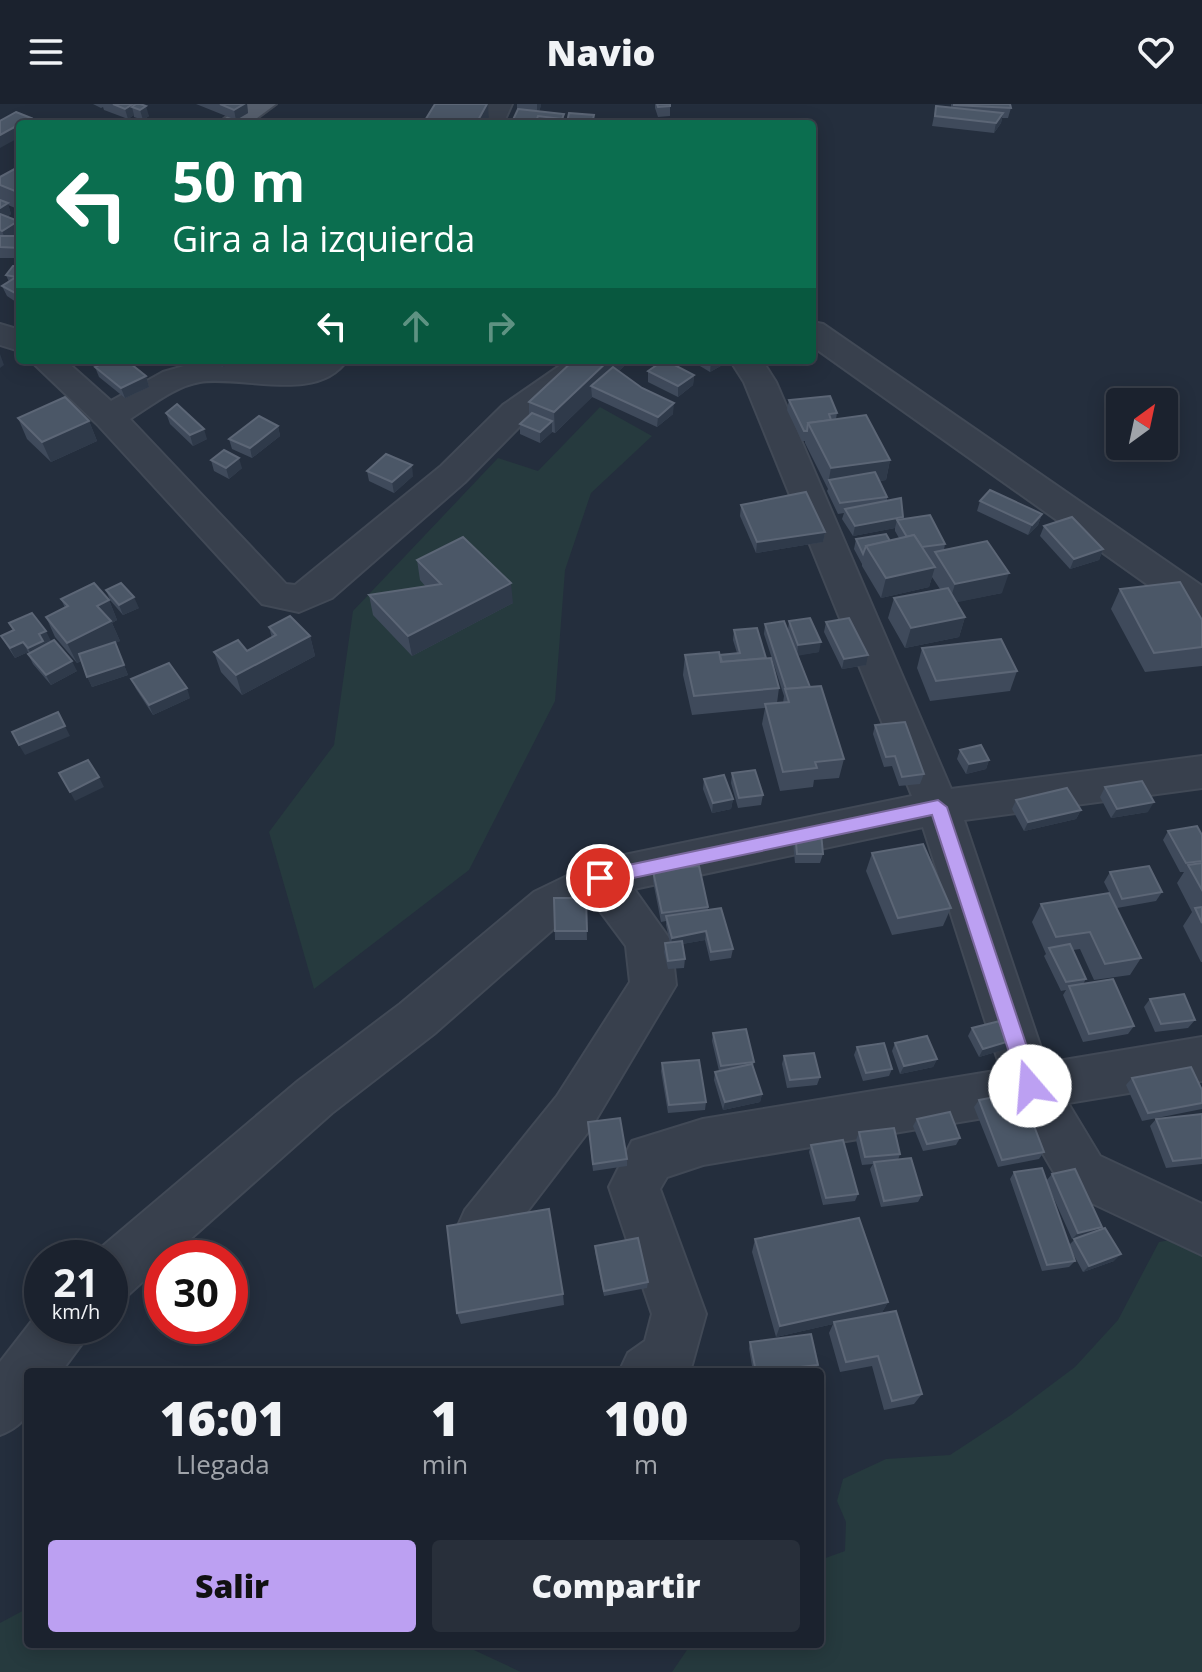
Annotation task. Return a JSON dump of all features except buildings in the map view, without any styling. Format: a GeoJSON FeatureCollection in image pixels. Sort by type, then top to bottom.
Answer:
{"type":"FeatureCollection","features":[{"type":"Feature","properties":{"kind":"main road"},"geometry":{"type":"LineString","coordinates":[[237,120],[263,104]]}},
{"type":"Feature","properties":{"kind":"street"},"geometry":{"type":"LineString","coordinates":[[816,334],[1202,605]]}},
{"type":"Feature","properties":{"kind":"street"},"geometry":{"type":"LineString","coordinates":[[50,364],[109,417],[275,595],[299,599],[319,589],[408,512],[515,412],[583,364]]}},
{"type":"Feature","properties":{"kind":"street"},"geometry":{"type":"LineString","coordinates":[[109,417],[178,378],[199,372],[273,379],[313,371],[324,364]]}},
{"type":"Feature","properties":{"kind":"street"},"geometry":{"type":"LineString","coordinates":[[749,364],[760,382],[938,807],[1030,1086],[1082,1173],[1202,1230]]}},
{"type":"Feature","properties":{"kind":"street"},"geometry":{"type":"LineString","coordinates":[[128,1259],[315,1097],[417,1019],[550,905],[600,878],[938,807],[1202,772]]}},
{"type":"Feature","properties":{"kind":"street"},"geometry":{"type":"LineString","coordinates":[[483,1228],[574,1112],[653,985],[648,941],[600,878]]}},
{"type":"Feature","properties":{"kind":"street"},"geometry":{"type":"LineString","coordinates":[[653,1368],[668,1358],[679,1314],[634,1187],[650,1158],[703,1142],[1202,1059]]}},
{"type":"Feature","properties":{"kind":"street"},"geometry":{"type":"LineString","coordinates":[[30,1368],[48,1344]]}},
{"type":"Feature","properties":{"kind":"street"},"geometry":{"type":"LineString","coordinates":[[0,1407],[24,1376]]}},
{"type":"Feature","properties":{"kind":"green space"},"geometry":{"type":"Polygon","coordinates":[[[600,407],[652,436],[591,493],[565,570],[555,701],[469,870],[314,989],[269,832],[334,745],[353,611],[498,458],[538,471],[600,407]]]}},
{"type":"Feature","properties":{"kind":"green space"},"geometry":{"type":"Polygon","coordinates":[[[1187,1237],[1202,1244],[1202,1672],[672,1672],[688,1648],[824,1648],[824,1559],[845,1551],[846,1522],[837,1501],[843,1479],[886,1459],[950,1455],[1011,1415],[1075,1367],[1118,1320],[1159,1242],[1187,1237]]]}},
{"type":"Feature","properties":{"kind":"green space"},"geometry":{"type":"Polygon","coordinates":[[[24,1610],[24,1648],[470,1648],[521,1672],[0,1672],[0,1623],[24,1610]]]}},
{"type":"Feature","properties":{"kind":"route"},"geometry":{"type":"LineString","coordinates":[[600,878],[938,807],[1030,1086]]}}]}
